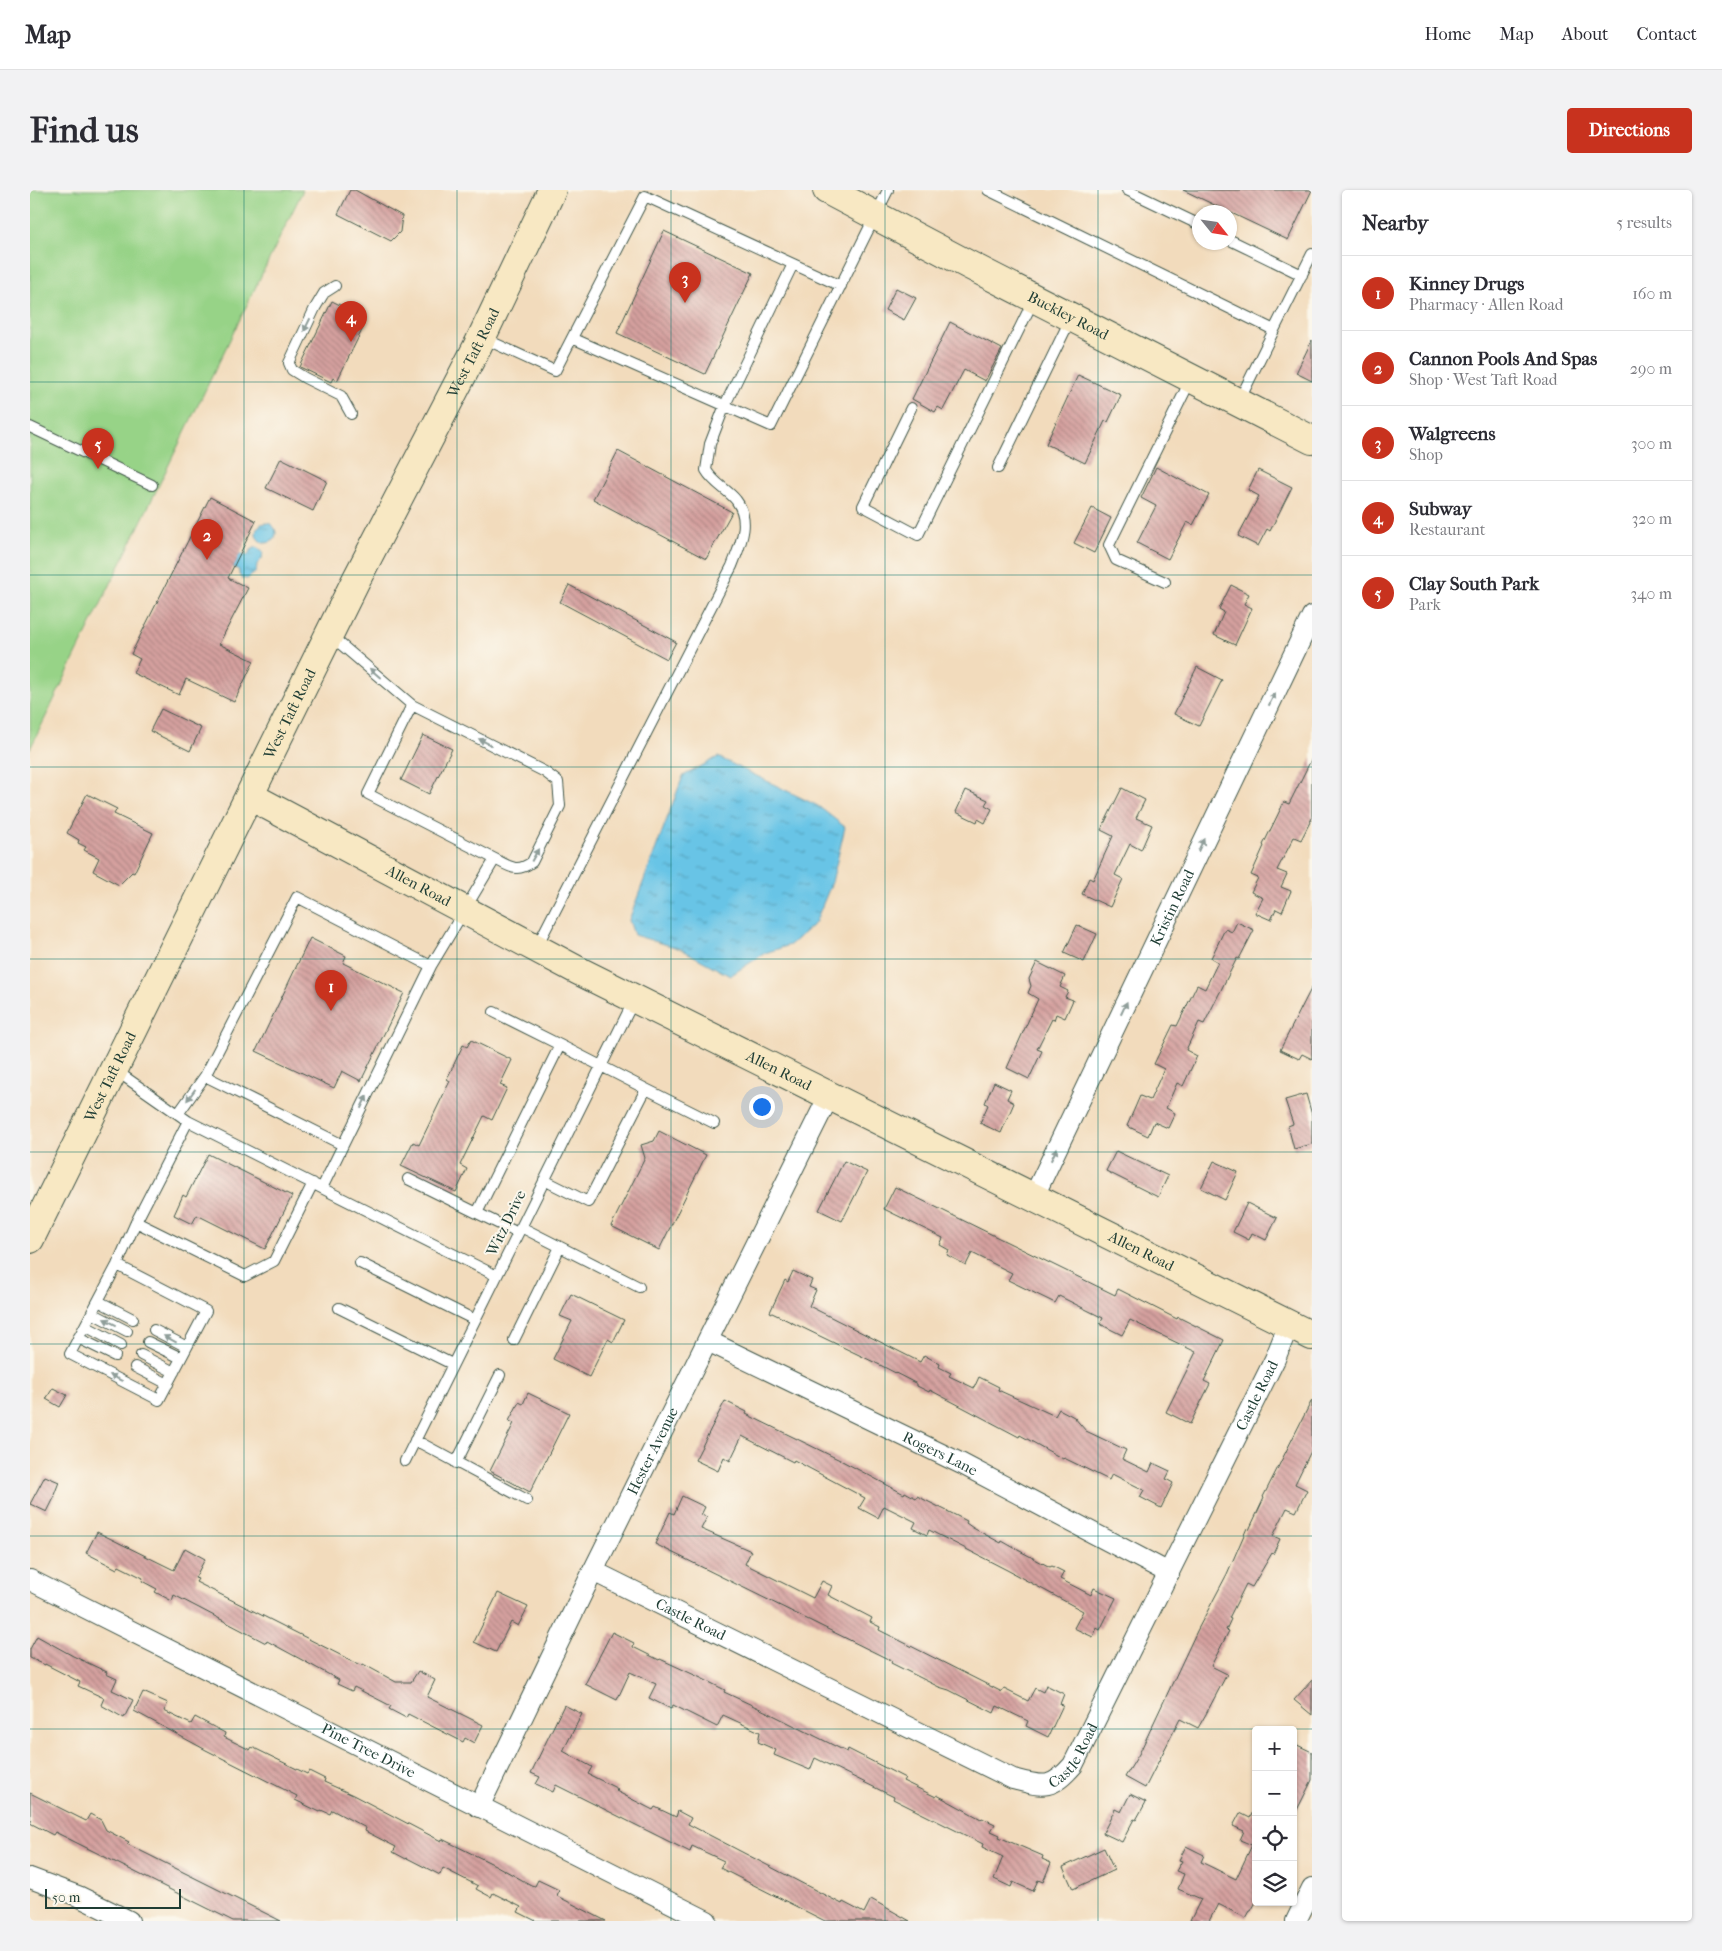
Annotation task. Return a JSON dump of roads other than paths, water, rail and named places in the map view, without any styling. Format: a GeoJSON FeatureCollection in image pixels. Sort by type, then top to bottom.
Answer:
{"type":"FeatureCollection","features":[{"type":"Feature","properties":{"kind":"street","name":"West Taft Road"},"geometry":{"type":"LineString","coordinates":[[30,1239],[330,634],[482,338],[552,190]]}},
{"type":"Feature","properties":{"kind":"street","name":"Buckley Road"},"geometry":{"type":"LineString","coordinates":[[827,190],[1312,440]]}},
{"type":"Feature","properties":{"kind":"street","name":"Kristin Road"},"geometry":{"type":"LineString","coordinates":[[1033,1198],[1312,616]]}},
{"type":"Feature","properties":{"kind":"street","name":"Allen Road"},"geometry":{"type":"LineString","coordinates":[[250,796],[634,999],[1300,1330]]}},
{"type":"Feature","properties":{"kind":"street","name":"Hester Avenue"},"geometry":{"type":"LineString","coordinates":[[479,1807],[593,1571],[829,1096]]}},
{"type":"Feature","properties":{"kind":"street","name":"Castle Road"},"geometry":{"type":"LineString","coordinates":[[593,1571],[1013,1779],[1040,1786],[1061,1779],[1074,1765],[1275,1359],[1300,1330]]}},
{"type":"Feature","properties":{"kind":"street","name":"Rogers Lane"},"geometry":{"type":"LineString","coordinates":[[708,1340],[962,1464],[1169,1572]]}},
{"type":"Feature","properties":{"kind":"street","name":"Pine Tree Drive"},"geometry":{"type":"LineString","coordinates":[[30,1580],[707,1921]]}},
{"type":"Feature","properties":{"kind":"street"},"geometry":{"type":"LineString","coordinates":[[30,1878],[78,1896],[128,1921]]}},
{"type":"Feature","properties":{"kind":"street"},"geometry":{"type":"LineString","coordinates":[[1296,1921],[1312,1888]]}},
{"type":"Feature","properties":{"kind":"lane"},"geometry":{"type":"LineString","coordinates":[[572,338],[771,426],[888,190]]}},
{"type":"Feature","properties":{"kind":"lane"},"geometry":{"type":"LineString","coordinates":[[988,190],[1274,330]]}},
{"type":"Feature","properties":{"kind":"lane"},"geometry":{"type":"LineString","coordinates":[[1127,190],[1192,221]]}},
{"type":"Feature","properties":{"kind":"lane"},"geometry":{"type":"LineString","coordinates":[[482,338],[555,371],[644,196],[841,286]]}},
{"type":"Feature","properties":{"kind":"lane"},"geometry":{"type":"LineString","coordinates":[[1237,243],[1302,275]]}},
{"type":"Feature","properties":{"kind":"lane"},"geometry":{"type":"LineString","coordinates":[[1238,402],[1312,254]]}},
{"type":"Feature","properties":{"kind":"lane"},"geometry":{"type":"LineString","coordinates":[[536,948],[732,566],[743,538],[744,518],[736,500],[712,480],[706,470],[710,444],[725,405],[793,264]]}},
{"type":"Feature","properties":{"kind":"lane"},"geometry":{"type":"LineString","coordinates":[[335,286],[324,293],[289,363],[292,370],[304,378],[341,396],[351,414]]}},
{"type":"Feature","properties":{"kind":"lane"},"geometry":{"type":"LineString","coordinates":[[911,408],[863,506],[918,535],[1035,298]]}},
{"type":"Feature","properties":{"kind":"lane"},"geometry":{"type":"LineString","coordinates":[[998,468],[1072,317]]}},
{"type":"Feature","properties":{"kind":"lane"},"geometry":{"type":"LineString","coordinates":[[1165,582],[1116,560],[1109,545],[1191,378]]}},
{"type":"Feature","properties":{"kind":"lane"},"geometry":{"type":"LineString","coordinates":[[30,427],[152,485]]}},
{"type":"Feature","properties":{"kind":"lane"},"geometry":{"type":"LineString","coordinates":[[330,634],[412,705],[546,772],[558,782],[560,806],[532,862],[524,868],[514,868],[495,859],[368,794],[412,705]]}},
{"type":"Feature","properties":{"kind":"lane"},"geometry":{"type":"LineString","coordinates":[[136,1222],[245,1276],[274,1262],[317,1185],[343,1145],[431,966],[495,859]]}},
{"type":"Feature","properties":{"kind":"lane"},"geometry":{"type":"LineString","coordinates":[[178,1114],[205,1076],[297,897],[431,966]]}},
{"type":"Feature","properties":{"kind":"lane","name":"Witz Drive"},"geometry":{"type":"LineString","coordinates":[[405,1461],[634,999]]}},
{"type":"Feature","properties":{"kind":"lane"},"geometry":{"type":"LineString","coordinates":[[494,1012],[714,1123]]}},
{"type":"Feature","properties":{"kind":"lane"},"geometry":{"type":"LineString","coordinates":[[476,1213],[560,1045]]}},
{"type":"Feature","properties":{"kind":"lane"},"geometry":{"type":"LineString","coordinates":[[114,1070],[188,1121],[497,1276]]}},
{"type":"Feature","properties":{"kind":"lane"},"geometry":{"type":"LineString","coordinates":[[205,1076],[343,1145]]}},
{"type":"Feature","properties":{"kind":"lane"},"geometry":{"type":"LineString","coordinates":[[544,1180],[588,1202],[646,1089]]}},
{"type":"Feature","properties":{"kind":"lane"},"geometry":{"type":"LineString","coordinates":[[117,1265],[206,1311],[159,1400],[70,1354],[117,1265],[136,1222],[188,1121]]}},
{"type":"Feature","properties":{"kind":"lane"},"geometry":{"type":"LineString","coordinates":[[408,1180],[476,1213],[560,1247],[638,1287]]}},
{"type":"Feature","properties":{"kind":"lane"},"geometry":{"type":"LineString","coordinates":[[514,1340],[560,1247]]}},
{"type":"Feature","properties":{"kind":"lane"},"geometry":{"type":"LineString","coordinates":[[360,1263],[475,1320]]}},
{"type":"Feature","properties":{"kind":"lane"},"geometry":{"type":"LineString","coordinates":[[98,1301],[133,1319]]}},
{"type":"Feature","properties":{"kind":"lane"},"geometry":{"type":"LineString","coordinates":[[339,1308],[452,1364]]}},
{"type":"Feature","properties":{"kind":"lane"},"geometry":{"type":"LineString","coordinates":[[92,1313],[127,1331]]}},
{"type":"Feature","properties":{"kind":"lane"},"geometry":{"type":"LineString","coordinates":[[84,1326],[120,1344]]}},
{"type":"Feature","properties":{"kind":"lane"},"geometry":{"type":"LineString","coordinates":[[154,1330],[187,1347]]}},
{"type":"Feature","properties":{"kind":"lane"},"geometry":{"type":"LineString","coordinates":[[78,1338],[114,1356]]}},
{"type":"Feature","properties":{"kind":"lane"},"geometry":{"type":"LineString","coordinates":[[148,1342],[181,1358]]}},
{"type":"Feature","properties":{"kind":"lane"},"geometry":{"type":"LineString","coordinates":[[141,1355],[174,1372]]}},
{"type":"Feature","properties":{"kind":"lane"},"geometry":{"type":"LineString","coordinates":[[135,1367],[168,1384]]}},
{"type":"Feature","properties":{"kind":"lane"},"geometry":{"type":"LineString","coordinates":[[456,1462],[500,1375]]}},
{"type":"Feature","properties":{"kind":"lane"},"geometry":{"type":"LineString","coordinates":[[415,1440],[527,1500]]}},
{"type":"Feature","properties":{"kind":"water"},"geometry":{"type":"Polygon","coordinates":[[[266,523],[273,526],[276,533],[273,540],[266,543],[259,540],[256,533],[259,526],[266,523]]]}},
{"type":"Feature","properties":{"kind":"water"},"geometry":{"type":"Polygon","coordinates":[[[256,547],[263,551],[262,559],[257,564],[256,572],[247,579],[241,578],[239,570],[233,567],[240,553],[247,556],[256,547]]]}},
{"type":"Feature","properties":{"kind":"water"},"geometry":{"type":"Polygon","coordinates":[[[718,757],[818,806],[845,827],[832,882],[815,923],[790,945],[765,953],[730,976],[681,949],[634,935],[629,920],[683,776],[718,757]]]}},
{"type":"Feature","properties":{"kind":"place","name":"Walgreens"},"geometry":{"type":"Point","coordinates":[685,303]}},
{"type":"Feature","properties":{"kind":"place","name":"Subway"},"geometry":{"type":"Point","coordinates":[351,342]}},
{"type":"Feature","properties":{"kind":"place","name":"Clay South Park"},"geometry":{"type":"Point","coordinates":[98,469]}},
{"type":"Feature","properties":{"kind":"place","name":"Cannon Pools And Spas"},"geometry":{"type":"Point","coordinates":[207,560]}},
{"type":"Feature","properties":{"kind":"place","name":"Kinney Drugs"},"geometry":{"type":"Point","coordinates":[331,1011]}}]}
